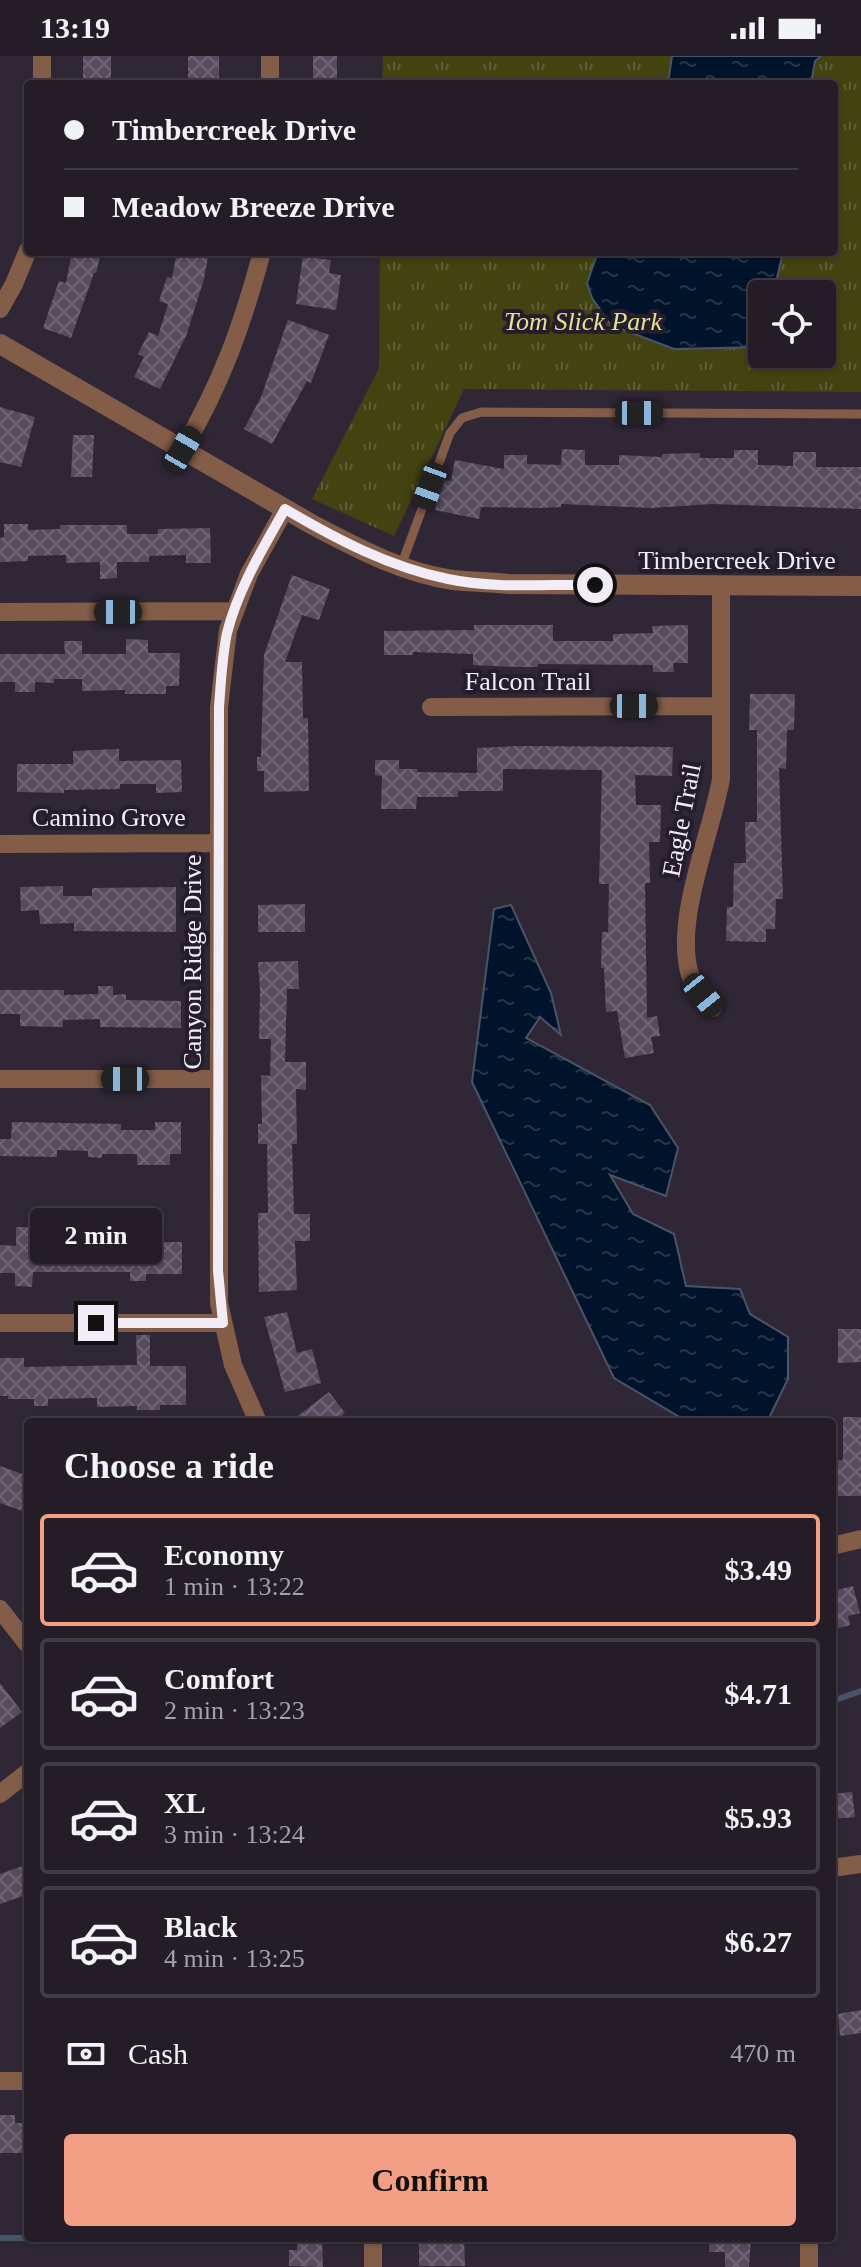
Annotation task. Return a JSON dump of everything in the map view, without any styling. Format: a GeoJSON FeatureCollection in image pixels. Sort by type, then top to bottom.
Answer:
{"type":"FeatureCollection","features":[{"type":"Feature","properties":{"kind":"street"},"geometry":{"type":"LineString","coordinates":[[42,56],[42,80]]}},
{"type":"Feature","properties":{"kind":"street"},"geometry":{"type":"LineString","coordinates":[[270,56],[270,80]]}},
{"type":"Feature","properties":{"kind":"street"},"geometry":{"type":"LineString","coordinates":[[0,309],[26,256]]}},
{"type":"Feature","properties":{"kind":"street"},"geometry":{"type":"LineString","coordinates":[[183,449],[223,372],[240,331],[261,256]]}},
{"type":"Feature","properties":{"kind":"street","name":"Timbercreek Drive"},"geometry":{"type":"LineString","coordinates":[[0,344],[285,509],[351,545],[401,566],[450,579],[509,584],[861,586]]}},
{"type":"Feature","properties":{"kind":"street","name":"Canyon Ridge Drive"},"geometry":{"type":"LineString","coordinates":[[256,1418],[233,1365],[223,1323],[218,1271],[220,695],[228,630],[249,574],[285,509]]}},
{"type":"Feature","properties":{"kind":"street","name":"Eagle Trail"},"geometry":{"type":"LineString","coordinates":[[713,1008],[692,982],[687,962],[695,879],[721,779],[721,586]]}},
{"type":"Feature","properties":{"kind":"street"},"geometry":{"type":"LineString","coordinates":[[0,612],[235,611]]}},
{"type":"Feature","properties":{"kind":"street","name":"Falcon Trail"},"geometry":{"type":"LineString","coordinates":[[431,707],[721,706]]}},
{"type":"Feature","properties":{"kind":"street","name":"Camino Grove"},"geometry":{"type":"LineString","coordinates":[[0,844],[219,843]]}},
{"type":"Feature","properties":{"kind":"street"},"geometry":{"type":"LineString","coordinates":[[0,1079],[218,1079]]}},
{"type":"Feature","properties":{"kind":"street"},"geometry":{"type":"LineString","coordinates":[[0,1323],[223,1323]]}},
{"type":"Feature","properties":{"kind":"street"},"geometry":{"type":"LineString","coordinates":[[836,1545],[861,1539]]}},
{"type":"Feature","properties":{"kind":"street"},"geometry":{"type":"LineString","coordinates":[[0,1609],[24,1640]]}},
{"type":"Feature","properties":{"kind":"street"},"geometry":{"type":"LineString","coordinates":[[0,1794],[24,1775]]}},
{"type":"Feature","properties":{"kind":"street"},"geometry":{"type":"LineString","coordinates":[[836,1867],[861,1864]]}},
{"type":"Feature","properties":{"kind":"street"},"geometry":{"type":"LineString","coordinates":[[0,2081],[24,2081]]}},
{"type":"Feature","properties":{"kind":"street"},"geometry":{"type":"LineString","coordinates":[[373,2242],[373,2267]]}},
{"type":"Feature","properties":{"kind":"street"},"geometry":{"type":"LineString","coordinates":[[809,2242],[809,2267]]}},
{"type":"Feature","properties":{"kind":"lane"},"geometry":{"type":"LineString","coordinates":[[401,566],[450,433],[462,418],[481,412],[861,414]]}},
{"type":"Feature","properties":{"kind":"green space","name":"Tom Slick Park"},"geometry":{"type":"Polygon","coordinates":[[[383,56],[861,56],[861,392],[464,389],[394,536],[312,499],[379,368],[380,256],[838,256],[838,80],[382,80],[383,56]]]}},
{"type":"Feature","properties":{"kind":"water"},"geometry":{"type":"Polygon","coordinates":[[[672,56],[821,56],[815,61],[812,80],[669,80],[672,56]]]}},
{"type":"Feature","properties":{"kind":"water"},"geometry":{"type":"Polygon","coordinates":[[[597,256],[782,256],[778,280],[748,280],[748,347],[674,349],[611,325],[592,298],[587,283],[597,256]]]}},
{"type":"Feature","properties":{"kind":"water"},"geometry":{"type":"Polygon","coordinates":[[[511,905],[551,993],[561,1035],[540,1017],[526,1038],[650,1105],[678,1148],[666,1196],[610,1175],[633,1214],[674,1234],[686,1286],[740,1289],[750,1314],[788,1337],[788,1379],[769,1418],[681,1418],[614,1378],[472,1082],[494,909],[511,905]]]}},
{"type":"Feature","properties":{"kind":"building"},"geometry":{"type":"Polygon","coordinates":[[[83,56],[111,56],[111,80],[83,80],[83,56]]]}},
{"type":"Feature","properties":{"kind":"building"},"geometry":{"type":"Polygon","coordinates":[[[188,56],[219,56],[219,80],[188,80],[188,56]]]}},
{"type":"Feature","properties":{"kind":"building"},"geometry":{"type":"Polygon","coordinates":[[[313,56],[337,56],[337,80],[313,80],[313,56]]]}},
{"type":"Feature","properties":{"kind":"building"},"geometry":{"type":"Polygon","coordinates":[[[71,256],[100,256],[71,338],[43,328],[59,281],[66,283],[71,256]]]}},
{"type":"Feature","properties":{"kind":"building"},"geometry":{"type":"Polygon","coordinates":[[[176,256],[208,256],[186,336],[160,389],[134,377],[144,357],[138,354],[149,332],[158,336],[168,304],[159,301],[167,277],[172,278],[176,256]]]}},
{"type":"Feature","properties":{"kind":"building"},"geometry":{"type":"Polygon","coordinates":[[[303,256],[331,260],[329,273],[341,275],[336,310],[296,304],[303,256]]]}},
{"type":"Feature","properties":{"kind":"building"},"geometry":{"type":"Polygon","coordinates":[[[288,320],[329,335],[311,383],[307,381],[272,444],[244,429],[261,397],[288,320]]]}},
{"type":"Feature","properties":{"kind":"building"},"geometry":{"type":"Polygon","coordinates":[[[0,407],[35,417],[21,467],[0,462],[0,407]]]}},
{"type":"Feature","properties":{"kind":"building"},"geometry":{"type":"Polygon","coordinates":[[[73,435],[94,435],[92,477],[71,477],[73,435]]]}},
{"type":"Feature","properties":{"kind":"building"},"geometry":{"type":"Polygon","coordinates":[[[562,449],[585,450],[585,465],[619,465],[619,455],[662,457],[662,454],[700,453],[700,458],[734,458],[734,450],[758,450],[758,465],[793,466],[793,452],[816,452],[816,467],[861,467],[861,509],[712,504],[652,508],[561,504],[561,507],[539,508],[481,507],[479,519],[435,510],[441,480],[451,481],[455,460],[504,469],[504,455],[527,455],[527,464],[561,465],[562,449]]]}},
{"type":"Feature","properties":{"kind":"building"},"geometry":{"type":"Polygon","coordinates":[[[4,524],[28,524],[28,530],[60,529],[60,525],[127,525],[127,534],[158,534],[158,529],[210,528],[211,563],[186,563],[186,555],[149,556],[149,562],[117,562],[117,578],[100,579],[100,562],[66,563],[66,555],[28,556],[28,561],[0,562],[0,538],[4,537],[4,524]]]}},
{"type":"Feature","properties":{"kind":"building"},"geometry":{"type":"Polygon","coordinates":[[[292,575],[330,589],[319,620],[302,615],[285,662],[302,662],[303,718],[308,718],[309,791],[264,792],[264,771],[257,771],[257,757],[261,757],[264,655],[292,575]]]}},
{"type":"Feature","properties":{"kind":"building"},"geometry":{"type":"Polygon","coordinates":[[[474,625],[553,625],[553,641],[613,641],[613,634],[653,633],[652,626],[688,625],[688,663],[673,663],[674,672],[653,672],[653,665],[538,664],[538,667],[518,667],[473,665],[473,654],[413,652],[413,655],[384,655],[384,631],[474,630],[474,625]]]}},
{"type":"Feature","properties":{"kind":"building"},"geometry":{"type":"Polygon","coordinates":[[[126,639],[148,640],[148,653],[180,653],[179,686],[166,686],[166,694],[125,694],[125,690],[82,691],[82,679],[54,679],[54,683],[35,682],[35,692],[15,692],[15,682],[0,682],[0,654],[65,654],[64,641],[82,641],[82,654],[126,654],[126,639]]]}},
{"type":"Feature","properties":{"kind":"building"},"geometry":{"type":"Polygon","coordinates":[[[750,694],[795,694],[794,730],[787,730],[786,769],[779,768],[783,899],[776,899],[775,929],[766,929],[766,942],[726,941],[727,907],[733,907],[734,863],[746,863],[745,822],[757,822],[757,730],[749,730],[750,694]]]}},
{"type":"Feature","properties":{"kind":"building"},"geometry":{"type":"Polygon","coordinates":[[[673,747],[672,776],[635,775],[636,805],[661,805],[660,842],[649,842],[650,883],[645,883],[647,1018],[657,1016],[660,1036],[651,1037],[654,1053],[625,1058],[617,1011],[606,1012],[604,968],[601,968],[602,932],[608,932],[609,884],[599,884],[602,770],[503,769],[503,791],[458,791],[458,797],[417,797],[416,809],[381,809],[382,776],[375,775],[375,760],[399,760],[399,769],[417,769],[417,772],[477,773],[477,748],[673,747]]]}},
{"type":"Feature","properties":{"kind":"building"},"geometry":{"type":"Polygon","coordinates":[[[119,749],[119,761],[181,760],[182,792],[156,793],[156,784],[120,784],[120,789],[17,792],[17,764],[73,764],[73,751],[119,749]]]}},
{"type":"Feature","properties":{"kind":"building"},"geometry":{"type":"Polygon","coordinates":[[[63,886],[63,896],[92,896],[92,888],[176,887],[176,932],[74,931],[74,923],[40,924],[39,910],[21,911],[20,887],[63,886]]]}},
{"type":"Feature","properties":{"kind":"building"},"geometry":{"type":"Polygon","coordinates":[[[305,904],[305,932],[258,932],[258,905],[305,904]]]}},
{"type":"Feature","properties":{"kind":"building"},"geometry":{"type":"Polygon","coordinates":[[[298,961],[299,989],[287,989],[285,1062],[306,1062],[306,1090],[296,1089],[297,1144],[292,1144],[294,1214],[310,1214],[310,1241],[295,1241],[297,1290],[259,1292],[258,1213],[268,1213],[267,1144],[258,1144],[258,1124],[262,1124],[261,1075],[270,1076],[271,1039],[259,1039],[258,962],[298,961]]]}},
{"type":"Feature","properties":{"kind":"building"},"geometry":{"type":"Polygon","coordinates":[[[98,986],[113,986],[113,995],[126,994],[126,1000],[181,1001],[181,1028],[100,1027],[100,1019],[63,1020],[63,1027],[20,1026],[20,1014],[0,1014],[0,990],[64,990],[64,995],[98,994],[98,986]]]}},
{"type":"Feature","properties":{"kind":"building"},"geometry":{"type":"Polygon","coordinates":[[[12,1122],[121,1124],[121,1130],[155,1130],[155,1122],[181,1122],[181,1154],[170,1154],[170,1165],[137,1165],[137,1154],[88,1157],[88,1151],[57,1150],[57,1157],[0,1156],[0,1139],[11,1139],[12,1122]]]}},
{"type":"Feature","properties":{"kind":"building"},"geometry":{"type":"Polygon","coordinates":[[[16,1227],[30,1227],[30,1236],[163,1234],[163,1242],[182,1242],[182,1274],[146,1274],[146,1281],[130,1281],[130,1272],[33,1272],[32,1287],[15,1286],[15,1273],[0,1273],[0,1245],[16,1246],[16,1227]]]}},
{"type":"Feature","properties":{"kind":"building"},"geometry":{"type":"Polygon","coordinates":[[[287,1312],[297,1353],[312,1349],[321,1383],[285,1392],[264,1317],[287,1312]]]}},
{"type":"Feature","properties":{"kind":"building"},"geometry":{"type":"Polygon","coordinates":[[[838,1329],[861,1329],[861,1362],[838,1363],[838,1329]]]}},
{"type":"Feature","properties":{"kind":"building"},"geometry":{"type":"Polygon","coordinates":[[[136,1335],[150,1335],[150,1366],[186,1366],[186,1405],[160,1405],[160,1410],[137,1410],[137,1406],[97,1407],[97,1398],[48,1399],[48,1406],[34,1406],[34,1399],[0,1396],[0,1358],[24,1358],[24,1367],[137,1365],[136,1335]]]}},
{"type":"Feature","properties":{"kind":"building"},"geometry":{"type":"Polygon","coordinates":[[[329,1392],[345,1413],[338,1418],[295,1418],[329,1392]]]}},
{"type":"Feature","properties":{"kind":"building"},"geometry":{"type":"Polygon","coordinates":[[[843,1417],[861,1417],[861,1496],[836,1496],[836,1461],[843,1460],[843,1417]]]}},
{"type":"Feature","properties":{"kind":"building"},"geometry":{"type":"Polygon","coordinates":[[[0,1466],[24,1475],[24,1512],[0,1503],[0,1466]]]}},
{"type":"Feature","properties":{"kind":"building"},"geometry":{"type":"Polygon","coordinates":[[[853,1586],[860,1613],[848,1616],[850,1625],[836,1629],[836,1590],[853,1586]]]}},
{"type":"Feature","properties":{"kind":"building"},"geometry":{"type":"Polygon","coordinates":[[[0,1683],[22,1712],[0,1728],[0,1683]]]}},
{"type":"Feature","properties":{"kind":"building"},"geometry":{"type":"Polygon","coordinates":[[[852,1792],[855,1817],[836,1819],[836,1794],[852,1792]]]}},
{"type":"Feature","properties":{"kind":"building"},"geometry":{"type":"Polygon","coordinates":[[[24,1865],[24,1895],[0,1904],[0,1874],[24,1865]]]}},
{"type":"Feature","properties":{"kind":"building"},"geometry":{"type":"Polygon","coordinates":[[[861,2010],[861,2033],[840,2036],[838,2014],[861,2010]]]}},
{"type":"Feature","properties":{"kind":"building"},"geometry":{"type":"Polygon","coordinates":[[[0,2115],[15,2115],[15,2123],[24,2123],[24,2153],[0,2153],[0,2115]]]}},
{"type":"Feature","properties":{"kind":"building"},"geometry":{"type":"Polygon","coordinates":[[[297,2242],[322,2242],[323,2267],[289,2266],[289,2250],[297,2250],[297,2242]]]}},
{"type":"Feature","properties":{"kind":"building"},"geometry":{"type":"Polygon","coordinates":[[[419,2242],[464,2242],[465,2266],[419,2266],[419,2242]]]}},
{"type":"Feature","properties":{"kind":"building"},"geometry":{"type":"Polygon","coordinates":[[[709,2242],[751,2242],[749,2267],[725,2267],[725,2252],[709,2252],[709,2242]]]}},
{"type":"Feature","properties":{"kind":"waterway"},"geometry":{"type":"LineString","coordinates":[[836,1700],[861,1691]]}},
{"type":"Feature","properties":{"kind":"waterway"},"geometry":{"type":"LineString","coordinates":[[0,2238],[24,2238]]}},
{"type":"Feature","properties":{"kind":"route"},"geometry":{"type":"LineString","coordinates":[[96,1323],[223,1323],[218,1271],[219,707],[228,630],[249,574],[285,509],[365,551],[401,566],[450,579],[509,584],[595,585]]}}]}
